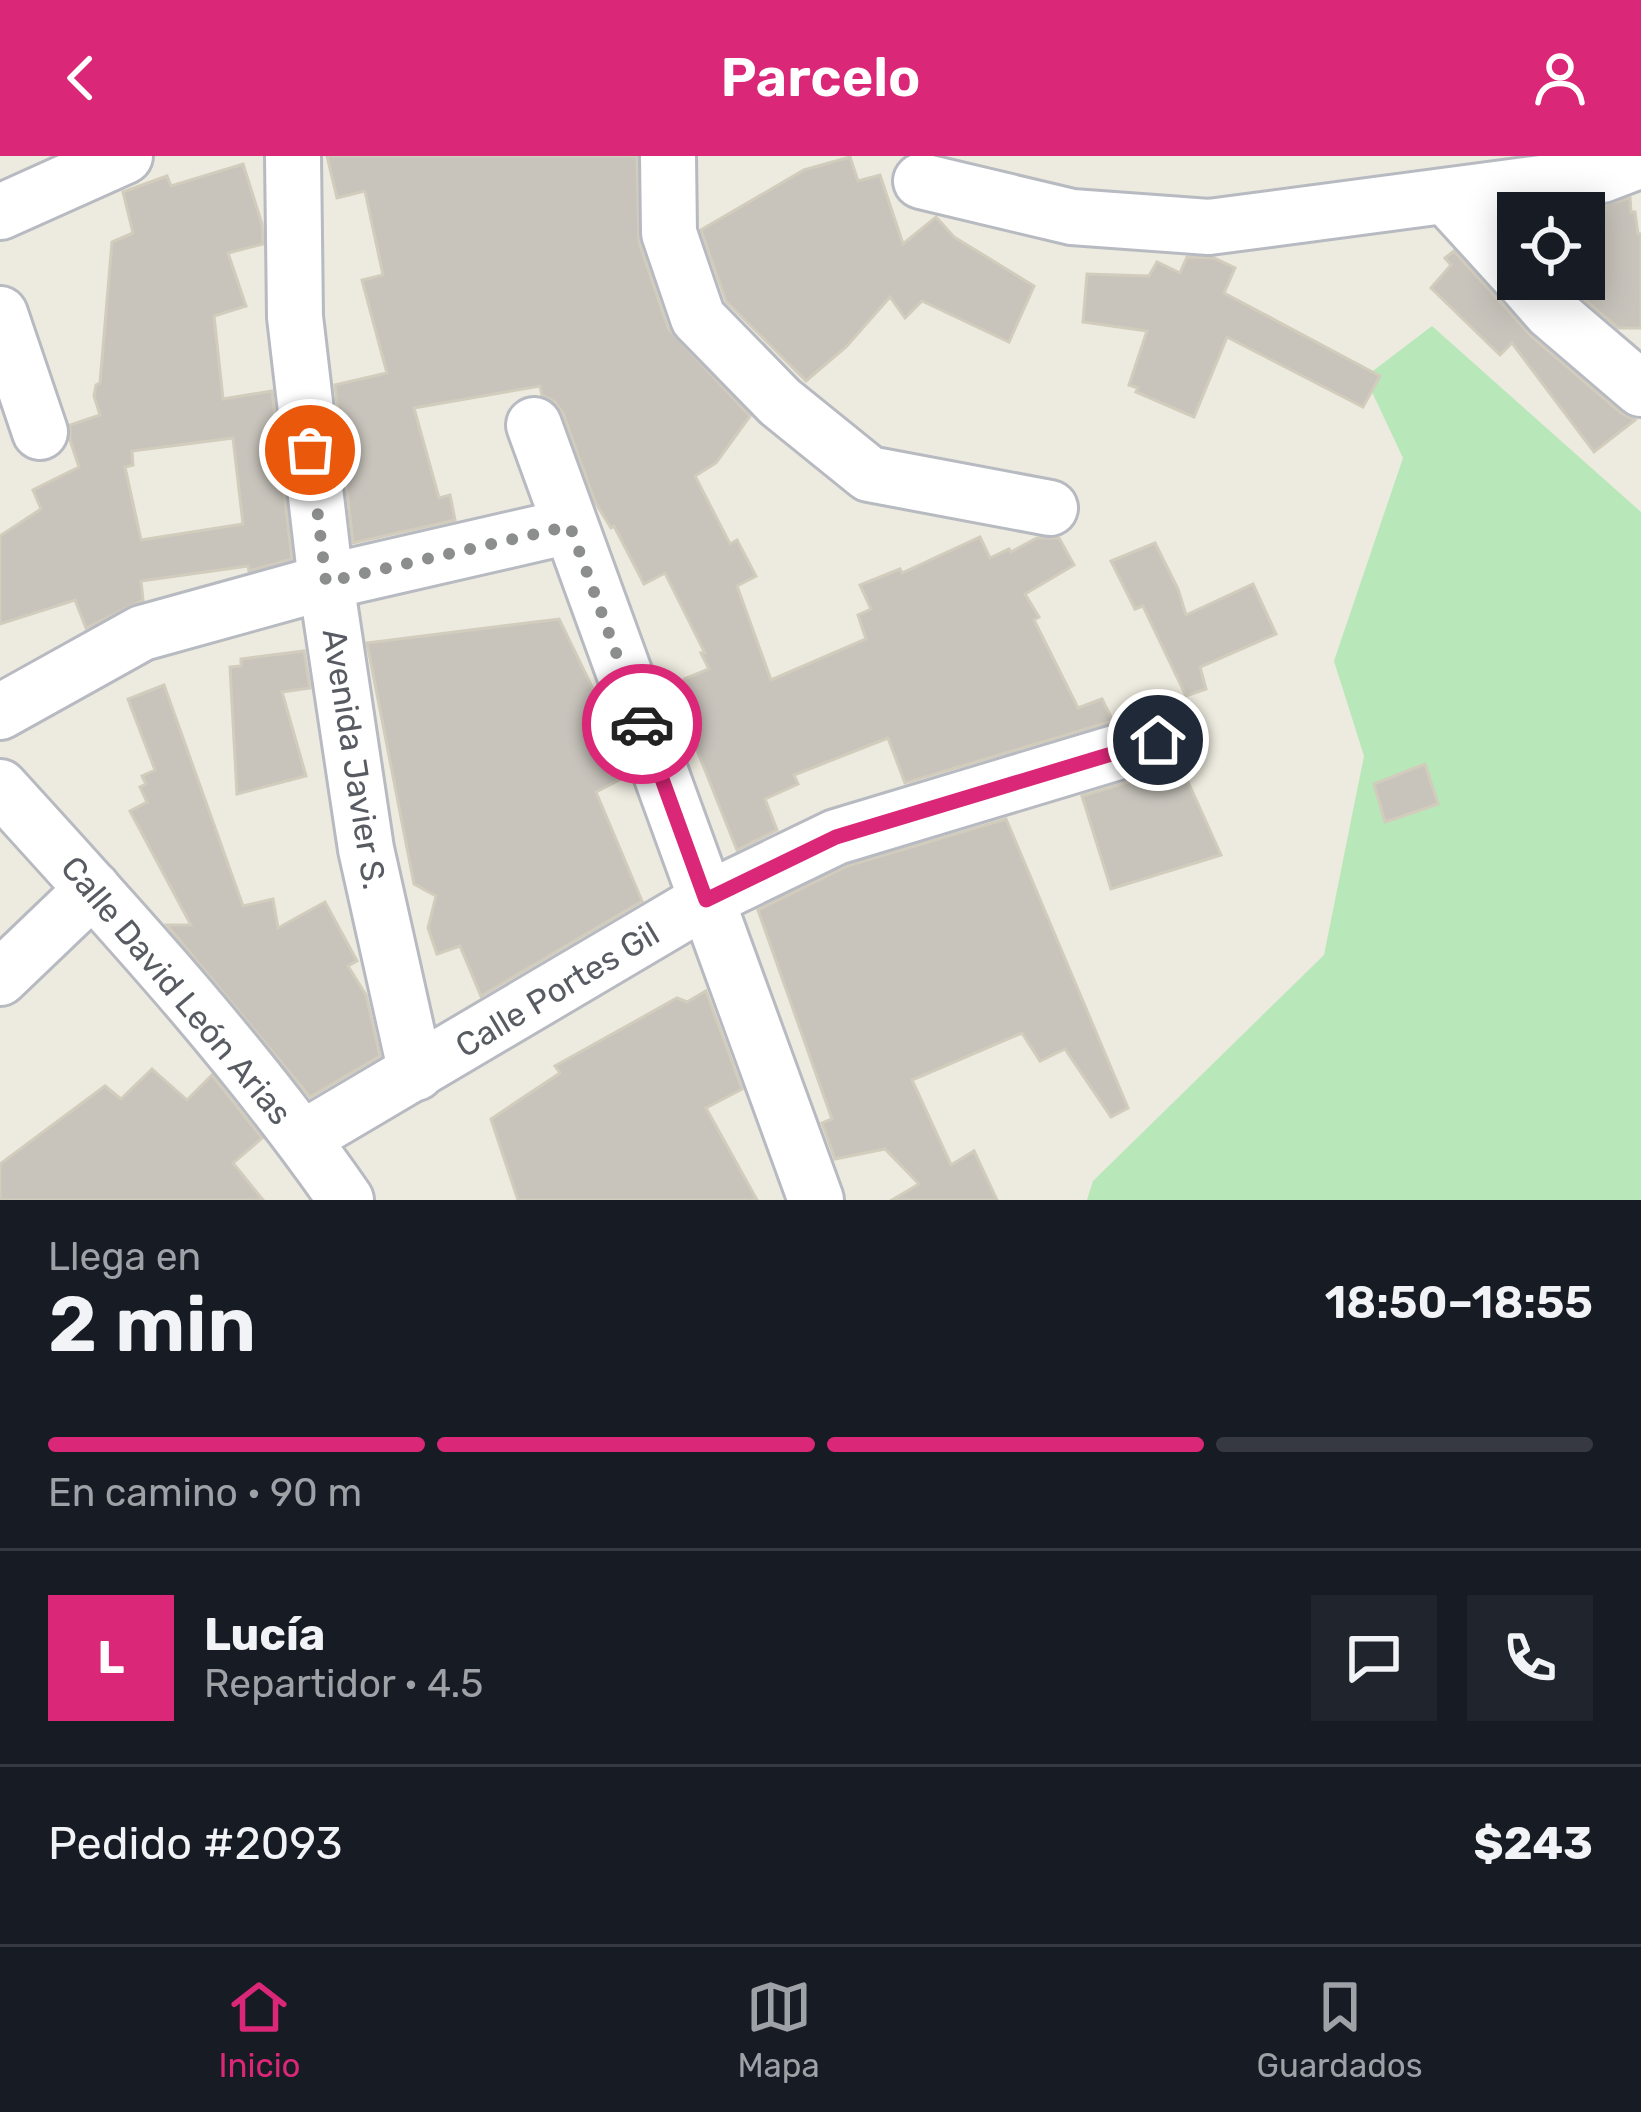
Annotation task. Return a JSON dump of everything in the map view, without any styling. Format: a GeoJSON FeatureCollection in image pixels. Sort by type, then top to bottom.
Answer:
{"type":"FeatureCollection","features":[{"type":"Feature","properties":{"kind":"street"},"geometry":{"type":"LineString","coordinates":[[0,212],[124,156]]}},
{"type":"Feature","properties":{"kind":"street","name":"Avenida Javier S."},"geometry":{"type":"LineString","coordinates":[[293,156],[295,317],[326,582],[366,849],[416,1073]]}},
{"type":"Feature","properties":{"kind":"street"},"geometry":{"type":"LineString","coordinates":[[668,156],[669,233],[698,318],[780,402],[869,474],[1051,508]]}},
{"type":"Feature","properties":{"kind":"street"},"geometry":{"type":"LineString","coordinates":[[921,181],[1072,217],[1209,227],[1602,176],[1641,160]]}},
{"type":"Feature","properties":{"kind":"street"},"geometry":{"type":"LineString","coordinates":[[1446,196],[1497,252]]}},
{"type":"Feature","properties":{"kind":"street"},"geometry":{"type":"LineString","coordinates":[[1540,300],[1641,389]]}},
{"type":"Feature","properties":{"kind":"street"},"geometry":{"type":"LineString","coordinates":[[0,314],[40,432]]}},
{"type":"Feature","properties":{"kind":"street"},"geometry":{"type":"LineString","coordinates":[[534,425],[816,1200]]}},
{"type":"Feature","properties":{"kind":"street"},"geometry":{"type":"LineString","coordinates":[[0,712],[142,633],[326,582],[570,526]]}},
{"type":"Feature","properties":{"kind":"street","name":"Calle Portes Gil"},"geometry":{"type":"LineString","coordinates":[[303,1138],[706,900],[836,837],[1158,740]]}},
{"type":"Feature","properties":{"kind":"street","name":"Calle David León Arias"},"geometry":{"type":"LineString","coordinates":[[0,787],[93,889],[303,1138],[346,1200]]}},
{"type":"Feature","properties":{"kind":"street"},"geometry":{"type":"LineString","coordinates":[[0,978],[93,889]]}},
{"type":"Feature","properties":{"kind":"green space"},"geometry":{"type":"Polygon","coordinates":[[[1432,326],[1641,512],[1641,1200],[1087,1200],[1093,1181],[1324,955],[1364,756],[1334,661],[1403,458],[1365,377],[1432,326]]]}},
{"type":"Feature","properties":{"kind":"building"},"geometry":{"type":"Polygon","coordinates":[[[327,156],[637,156],[639,242],[668,328],[750,416],[716,463],[695,476],[730,544],[737,540],[756,576],[737,586],[771,680],[866,639],[858,615],[871,609],[860,585],[900,569],[902,573],[980,537],[990,558],[1037,538],[1059,538],[1074,565],[1025,594],[1078,708],[1102,699],[1113,721],[905,783],[888,738],[794,775],[798,784],[765,799],[777,830],[737,850],[683,715],[696,711],[684,679],[709,669],[701,653],[705,653],[665,573],[644,584],[614,526],[595,502],[563,413],[542,395],[540,386],[414,408],[439,498],[450,495],[455,520],[353,543],[335,385],[387,373],[362,280],[383,275],[365,191],[337,198],[327,156]]]}},
{"type":"Feature","properties":{"kind":"building"},"geometry":{"type":"Polygon","coordinates":[[[850,157],[858,181],[880,175],[903,244],[936,217],[954,237],[1034,286],[1009,342],[922,301],[905,318],[890,297],[846,347],[806,381],[726,301],[701,230],[804,170],[850,157]]]}},
{"type":"Feature","properties":{"kind":"building"},"geometry":{"type":"Polygon","coordinates":[[[243,164],[262,224],[263,244],[228,253],[246,306],[214,316],[223,399],[272,391],[292,559],[249,571],[248,566],[141,581],[143,600],[86,628],[75,600],[0,624],[0,536],[41,509],[33,490],[79,467],[70,425],[100,415],[94,396],[100,383],[112,242],[133,233],[123,192],[167,176],[171,186],[243,164]],[[233,438],[132,451],[133,465],[125,467],[141,540],[243,524],[233,438]]]}},
{"type":"Feature","properties":{"kind":"building"},"geometry":{"type":"Polygon","coordinates":[[[1630,198],[1631,212],[1635,212],[1641,234],[1641,328],[1618,328],[1585,300],[1605,300],[1605,204],[1630,198]]]}},
{"type":"Feature","properties":{"kind":"building"},"geometry":{"type":"Polygon","coordinates":[[[1454,251],[1531,336],[1635,420],[1594,452],[1512,343],[1500,355],[1431,288],[1451,265],[1445,258],[1454,251]]]}},
{"type":"Feature","properties":{"kind":"building"},"geometry":{"type":"Polygon","coordinates":[[[1187,257],[1214,258],[1235,268],[1224,293],[1380,376],[1363,407],[1227,337],[1194,417],[1136,392],[1138,388],[1129,385],[1147,331],[1083,322],[1087,274],[1149,276],[1157,262],[1180,273],[1187,257]]]}},
{"type":"Feature","properties":{"kind":"building"},"geometry":{"type":"Polygon","coordinates":[[[1155,543],[1186,615],[1253,584],[1276,634],[1200,667],[1206,689],[1186,696],[1143,606],[1135,609],[1111,561],[1155,543]]]}},
{"type":"Feature","properties":{"kind":"building"},"geometry":{"type":"Polygon","coordinates":[[[559,619],[615,745],[611,746],[623,778],[596,792],[642,901],[481,996],[460,946],[437,954],[428,928],[436,896],[414,884],[367,643],[559,619]]]}},
{"type":"Feature","properties":{"kind":"building"},"geometry":{"type":"Polygon","coordinates":[[[304,651],[310,688],[282,692],[306,776],[237,794],[230,667],[241,666],[241,659],[304,651]]]}},
{"type":"Feature","properties":{"kind":"building"},"geometry":{"type":"Polygon","coordinates":[[[164,685],[243,906],[273,899],[278,928],[325,902],[357,961],[348,966],[366,995],[380,1056],[310,1097],[167,925],[191,925],[130,811],[147,802],[140,787],[146,784],[142,776],[155,770],[128,699],[164,685]]]}},
{"type":"Feature","properties":{"kind":"building"},"geometry":{"type":"Polygon","coordinates":[[[1425,764],[1438,804],[1385,822],[1374,784],[1425,764]]]}},
{"type":"Feature","properties":{"kind":"building"},"geometry":{"type":"Polygon","coordinates":[[[1161,772],[1163,780],[1184,773],[1221,855],[1111,889],[1082,796],[1161,772]]]}},
{"type":"Feature","properties":{"kind":"building"},"geometry":{"type":"Polygon","coordinates":[[[1006,819],[1128,1108],[1111,1117],[1065,1049],[1040,1061],[1022,1033],[912,1080],[951,1165],[974,1151],[997,1200],[892,1200],[919,1184],[885,1149],[835,1159],[822,1123],[832,1119],[758,910],[847,866],[1006,819]]]}},
{"type":"Feature","properties":{"kind":"building"},"geometry":{"type":"Polygon","coordinates":[[[706,991],[742,1089],[706,1108],[757,1200],[518,1200],[491,1119],[560,1073],[555,1066],[677,998],[687,1002],[706,991]]]}},
{"type":"Feature","properties":{"kind":"building"},"geometry":{"type":"Polygon","coordinates":[[[152,1069],[187,1100],[212,1075],[262,1138],[233,1163],[263,1200],[0,1200],[0,1164],[105,1086],[121,1099],[152,1069]]]}},
{"type":"Feature","properties":{"kind":"way so far"},"geometry":{"type":"LineString","coordinates":[[310,450],[326,582],[570,526],[642,724]]}},
{"type":"Feature","properties":{"kind":"route"},"geometry":{"type":"LineString","coordinates":[[642,724],[706,900],[836,837],[1158,740]]}}]}
